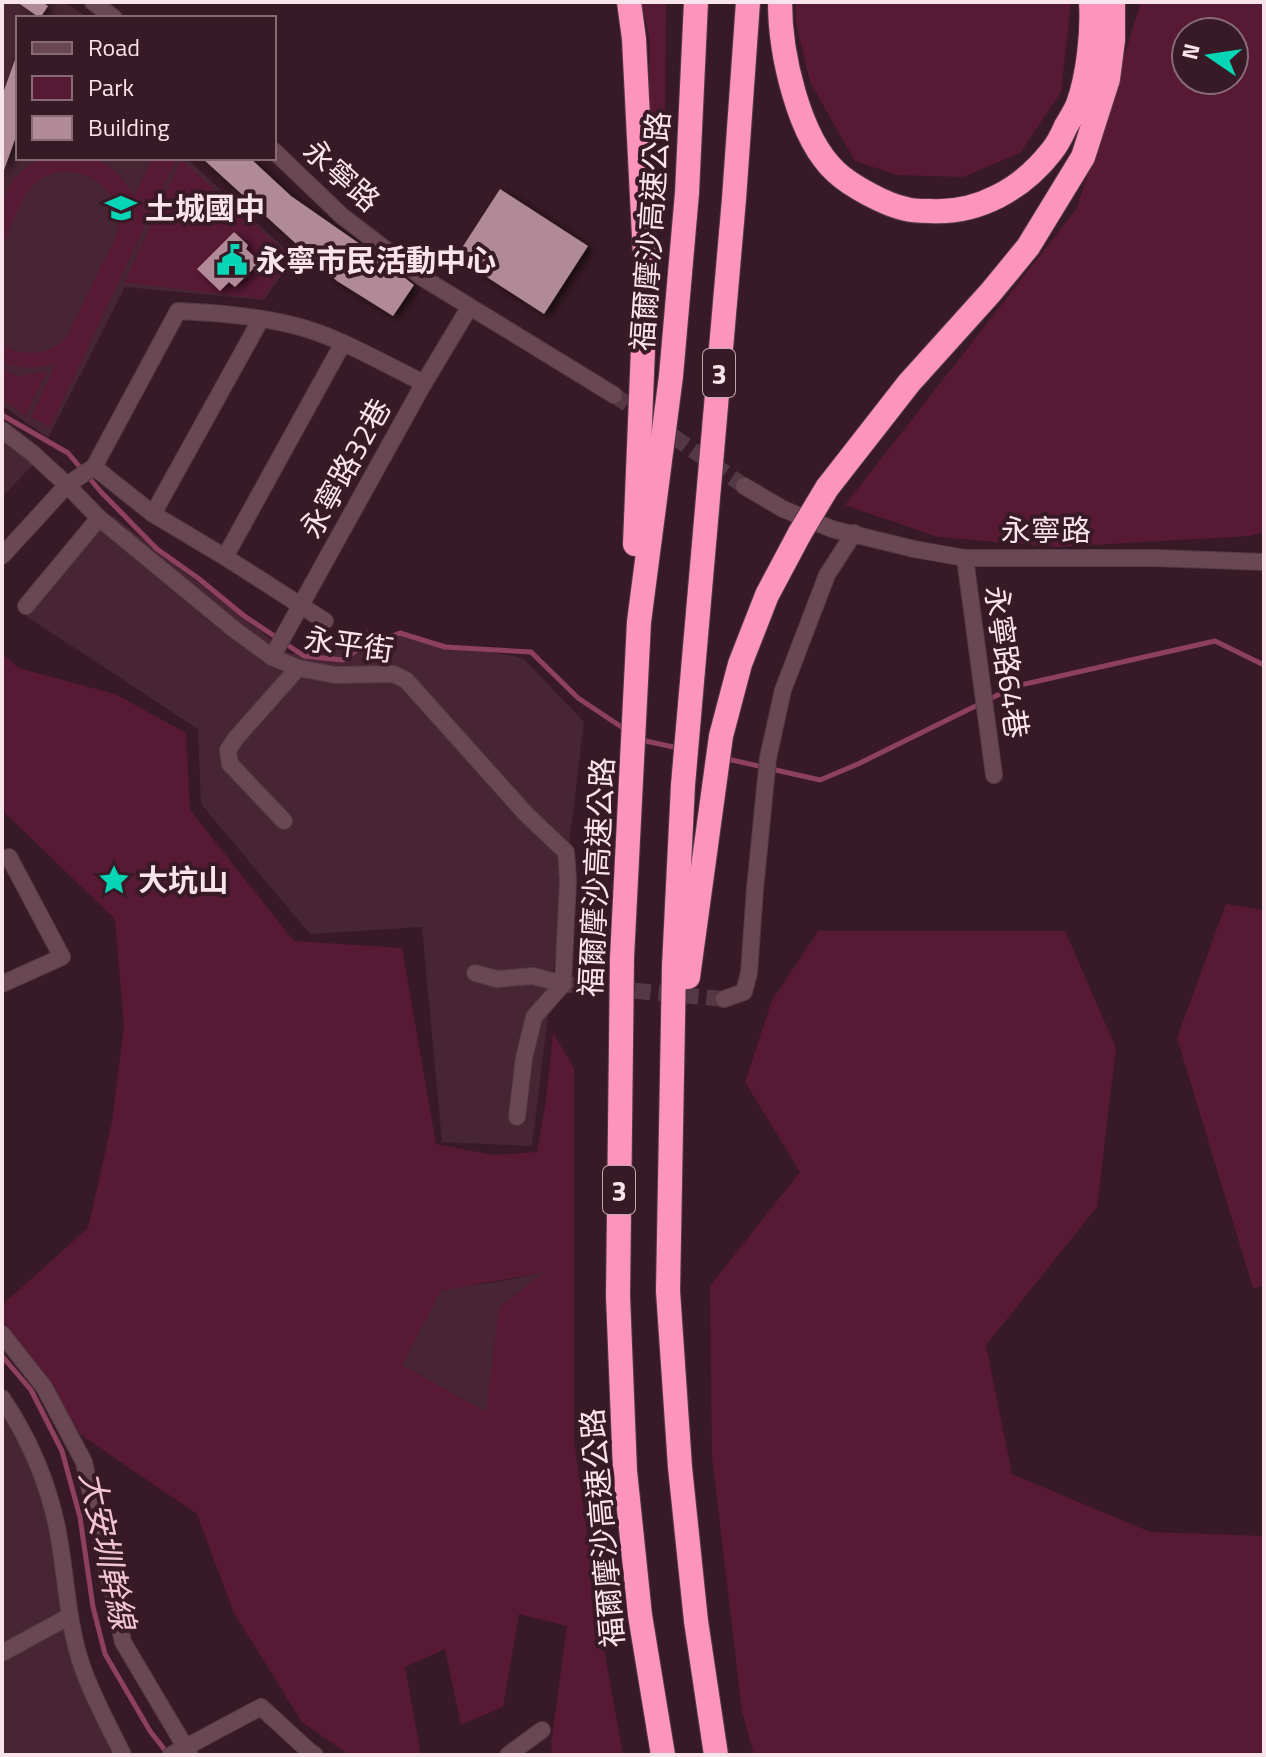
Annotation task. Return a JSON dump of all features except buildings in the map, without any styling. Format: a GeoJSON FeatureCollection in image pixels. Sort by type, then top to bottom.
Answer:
{"type":"FeatureCollection","features":[{"type":"Feature","properties":{"kind":"highway"},"geometry":{"type":"LineString","coordinates":[[618,2],[635,85]]}},
{"type":"Feature","properties":{"kind":"highway"},"geometry":{"type":"LineString","coordinates":[[629,2],[634,39],[646,276],[635,542],[639,622]]}},
{"type":"Feature","properties":{"kind":"highway","name":"福爾摩沙高速公路"},"geometry":{"type":"LineString","coordinates":[[663,1755],[640,1615],[625,1471],[618,1296],[622,958],[639,622],[671,376],[687,193],[696,2]]}},
{"type":"Feature","properties":{"kind":"highway","name":"3"},"geometry":{"type":"LineString","coordinates":[[716,1755],[696,1621],[681,1482],[668,1291],[674,966],[686,750],[733,214],[748,2]]}},
{"type":"Feature","properties":{"kind":"highway"},"geometry":{"type":"LineString","coordinates":[[780,2],[792,90],[812,140],[836,172],[871,195],[907,210],[948,212],[988,202],[1026,179],[1053,151],[1081,93],[1087,67],[1091,2]]}},
{"type":"Feature","properties":{"kind":"highway"},"geometry":{"type":"LineString","coordinates":[[668,1291],[688,967],[718,757],[740,664],[767,595],[827,488],[909,383],[1028,247],[1083,157],[1108,79],[1113,40],[1113,2]]}},
{"type":"Feature","properties":{"kind":"street"},"geometry":{"type":"LineString","coordinates":[[93,2],[111,16]]}},
{"type":"Feature","properties":{"kind":"street","name":"永寧路"},"geometry":{"type":"LineString","coordinates":[[276,153],[342,216],[423,278],[614,395]]}},
{"type":"Feature","properties":{"kind":"street","name":"永寧路32巷"},"geometry":{"type":"LineString","coordinates":[[272,657],[469,308]]}},
{"type":"Feature","properties":{"kind":"street"},"geometry":{"type":"LineString","coordinates":[[2,556],[67,485],[94,467],[178,311],[226,313],[300,327],[343,343],[424,383]]}},
{"type":"Feature","properties":{"kind":"street"},"geometry":{"type":"LineString","coordinates":[[153,514],[261,319]]}},
{"type":"Feature","properties":{"kind":"street"},"geometry":{"type":"LineString","coordinates":[[225,557],[343,343]]}},
{"type":"Feature","properties":{"kind":"street","name":"永平街"},"geometry":{"type":"LineString","coordinates":[[2,430],[31,452],[99,518],[272,657],[298,668],[335,675],[393,674],[406,680],[526,814],[566,852],[568,880],[563,984]]}},
{"type":"Feature","properties":{"kind":"street"},"geometry":{"type":"LineString","coordinates":[[94,467],[153,514],[325,621]]}},
{"type":"Feature","properties":{"kind":"street","name":"永寧路"},"geometry":{"type":"LineString","coordinates":[[744,486],[783,509],[832,529],[965,558],[1156,558],[1264,562]]}},
{"type":"Feature","properties":{"kind":"street"},"geometry":{"type":"LineString","coordinates":[[26,606],[99,518]]}},
{"type":"Feature","properties":{"kind":"street"},"geometry":{"type":"LineString","coordinates":[[724,999],[744,992],[749,973],[768,758],[783,690],[827,575],[854,533]]}},
{"type":"Feature","properties":{"kind":"street","name":"永寧路64巷"},"geometry":{"type":"LineString","coordinates":[[965,558],[994,775]]}},
{"type":"Feature","properties":{"kind":"street"},"geometry":{"type":"LineString","coordinates":[[284,821],[230,764],[228,750],[298,668]]}},
{"type":"Feature","properties":{"kind":"street"},"geometry":{"type":"LineString","coordinates":[[2,984],[62,957],[9,857]]}},
{"type":"Feature","properties":{"kind":"street"},"geometry":{"type":"LineString","coordinates":[[475,973],[497,979],[533,976],[563,984],[534,1017],[524,1058],[517,1117]]}},
{"type":"Feature","properties":{"kind":"street"},"geometry":{"type":"LineString","coordinates":[[2,1334],[44,1387],[84,1462],[123,1642],[181,1753],[261,1707],[315,1755]]}},
{"type":"Feature","properties":{"kind":"street"},"geometry":{"type":"LineString","coordinates":[[2,1398],[45,1479],[81,1665],[123,1755]]}},
{"type":"Feature","properties":{"kind":"street"},"geometry":{"type":"LineString","coordinates":[[2,1653],[70,1616]]}},
{"type":"Feature","properties":{"kind":"street"},"geometry":{"type":"LineString","coordinates":[[508,1755],[542,1730]]}},
{"type":"Feature","properties":{"kind":"shaded area","name":"土城國中"},"geometry":{"type":"Polygon","coordinates":[[[2,2],[64,2],[86,16],[16,16],[16,160],[188,160],[294,257],[264,300],[125,287],[48,438],[2,405],[2,2]]]}},
{"type":"Feature","properties":{"kind":"shaded area"},"geometry":{"type":"Polygon","coordinates":[[[2,420],[44,453],[2,497],[2,420]]]}},
{"type":"Feature","properties":{"kind":"shaded area"},"geometry":{"type":"Polygon","coordinates":[[[113,516],[290,654],[366,629],[523,658],[584,722],[532,1146],[442,1142],[422,927],[310,934],[201,804],[198,729],[26,616],[113,516]]]}},
{"type":"Feature","properties":{"kind":"shaded area"},"geometry":{"type":"Polygon","coordinates":[[[547,1271],[499,1307],[487,1413],[402,1365],[441,1290],[547,1271]]]}},
{"type":"Feature","properties":{"kind":"shaded area"},"geometry":{"type":"Polygon","coordinates":[[[2,1415],[37,1476],[50,1528],[66,1642],[115,1755],[2,1755],[2,1415]]]}},
{"type":"Feature","properties":{"kind":"green space"},"geometry":{"type":"Polygon","coordinates":[[[642,2],[666,2],[665,108],[657,162],[649,104],[650,43],[642,2]]]}},
{"type":"Feature","properties":{"kind":"green space"},"geometry":{"type":"Polygon","coordinates":[[[796,2],[1071,2],[1061,92],[1020,153],[963,177],[897,175],[855,161],[810,82],[796,23],[796,2]]]}},
{"type":"Feature","properties":{"kind":"green space"},"geometry":{"type":"Polygon","coordinates":[[[1141,2],[1264,2],[1264,532],[1250,536],[1057,547],[938,537],[845,505],[1077,208],[1141,2]]]}},
{"type":"Feature","properties":{"kind":"green space"},"geometry":{"type":"Polygon","coordinates":[[[40,160],[96,160],[116,173],[134,196],[152,160],[176,160],[50,427],[31,417],[56,364],[29,368],[2,362],[2,345],[35,353],[49,350],[66,338],[115,240],[118,216],[104,188],[78,173],[62,172],[47,176],[33,185],[2,245],[6,193],[19,174],[40,160]]]}},
{"type":"Feature","properties":{"kind":"green space"},"geometry":{"type":"Polygon","coordinates":[[[181,160],[291,257],[262,299],[125,282],[181,160]]]}},
{"type":"Feature","properties":{"kind":"green space"},"geometry":{"type":"Polygon","coordinates":[[[2,369],[18,376],[47,372],[25,416],[2,399],[2,369]]]}},
{"type":"Feature","properties":{"kind":"green space"},"geometry":{"type":"Polygon","coordinates":[[[2,653],[18,668],[115,694],[186,733],[190,810],[294,941],[402,948],[436,1144],[494,1155],[537,1152],[553,1033],[574,1068],[574,1440],[601,1632],[623,1755],[553,1755],[551,1745],[567,1626],[519,1614],[503,1707],[461,1725],[445,1649],[405,1667],[421,1755],[349,1755],[302,1722],[234,1613],[197,1514],[81,1435],[2,1320],[2,1305],[88,1228],[112,1122],[124,1026],[115,919],[2,810],[2,653]],[[545,1272],[441,1291],[402,1365],[486,1412],[499,1307],[545,1272]]]}},
{"type":"Feature","properties":{"kind":"green space"},"geometry":{"type":"Polygon","coordinates":[[[1226,904],[1264,910],[1264,1286],[1253,1288],[1177,1038],[1226,904]]]}},
{"type":"Feature","properties":{"kind":"green space"},"geometry":{"type":"Polygon","coordinates":[[[818,931],[1065,931],[1116,1048],[1097,1207],[986,1345],[1012,1474],[1150,1532],[1264,1536],[1264,1755],[754,1755],[742,1711],[712,1457],[710,1286],[800,1172],[745,1082],[772,1000],[818,931]]]}},
{"type":"Feature","properties":{"kind":"waterway"},"geometry":{"type":"LineString","coordinates":[[2,415],[68,453],[157,549],[243,615],[304,656],[343,660],[358,649],[400,633],[445,647],[531,652],[578,698],[626,730]]}},
{"type":"Feature","properties":{"kind":"waterway"},"geometry":{"type":"LineString","coordinates":[[723,758],[820,780],[1016,686],[1215,641],[1264,665]]}},
{"type":"Feature","properties":{"kind":"waterway"},"geometry":{"type":"LineString","coordinates":[[641,740],[678,748]]}},
{"type":"Feature","properties":{"kind":"waterway","name":"大安圳幹線"},"geometry":{"type":"LineString","coordinates":[[2,1356],[31,1390],[62,1451],[80,1517],[93,1607],[105,1654],[150,1731],[168,1754]]}},
{"type":"Feature","properties":{"kind":"tunnel"},"geometry":{"type":"LineString","coordinates":[[614,395],[744,486]]}},
{"type":"Feature","properties":{"kind":"tunnel"},"geometry":{"type":"LineString","coordinates":[[563,984],[724,999]]}},
{"type":"Feature","properties":{"kind":"place","name":"土城國中"},"geometry":{"type":"Point","coordinates":[121,208]}},
{"type":"Feature","properties":{"kind":"place","name":"永寧市民活動中心"},"geometry":{"type":"Point","coordinates":[232,260]}},
{"type":"Feature","properties":{"kind":"place","name":"大坑山"},"geometry":{"type":"Point","coordinates":[114,880]}}]}
